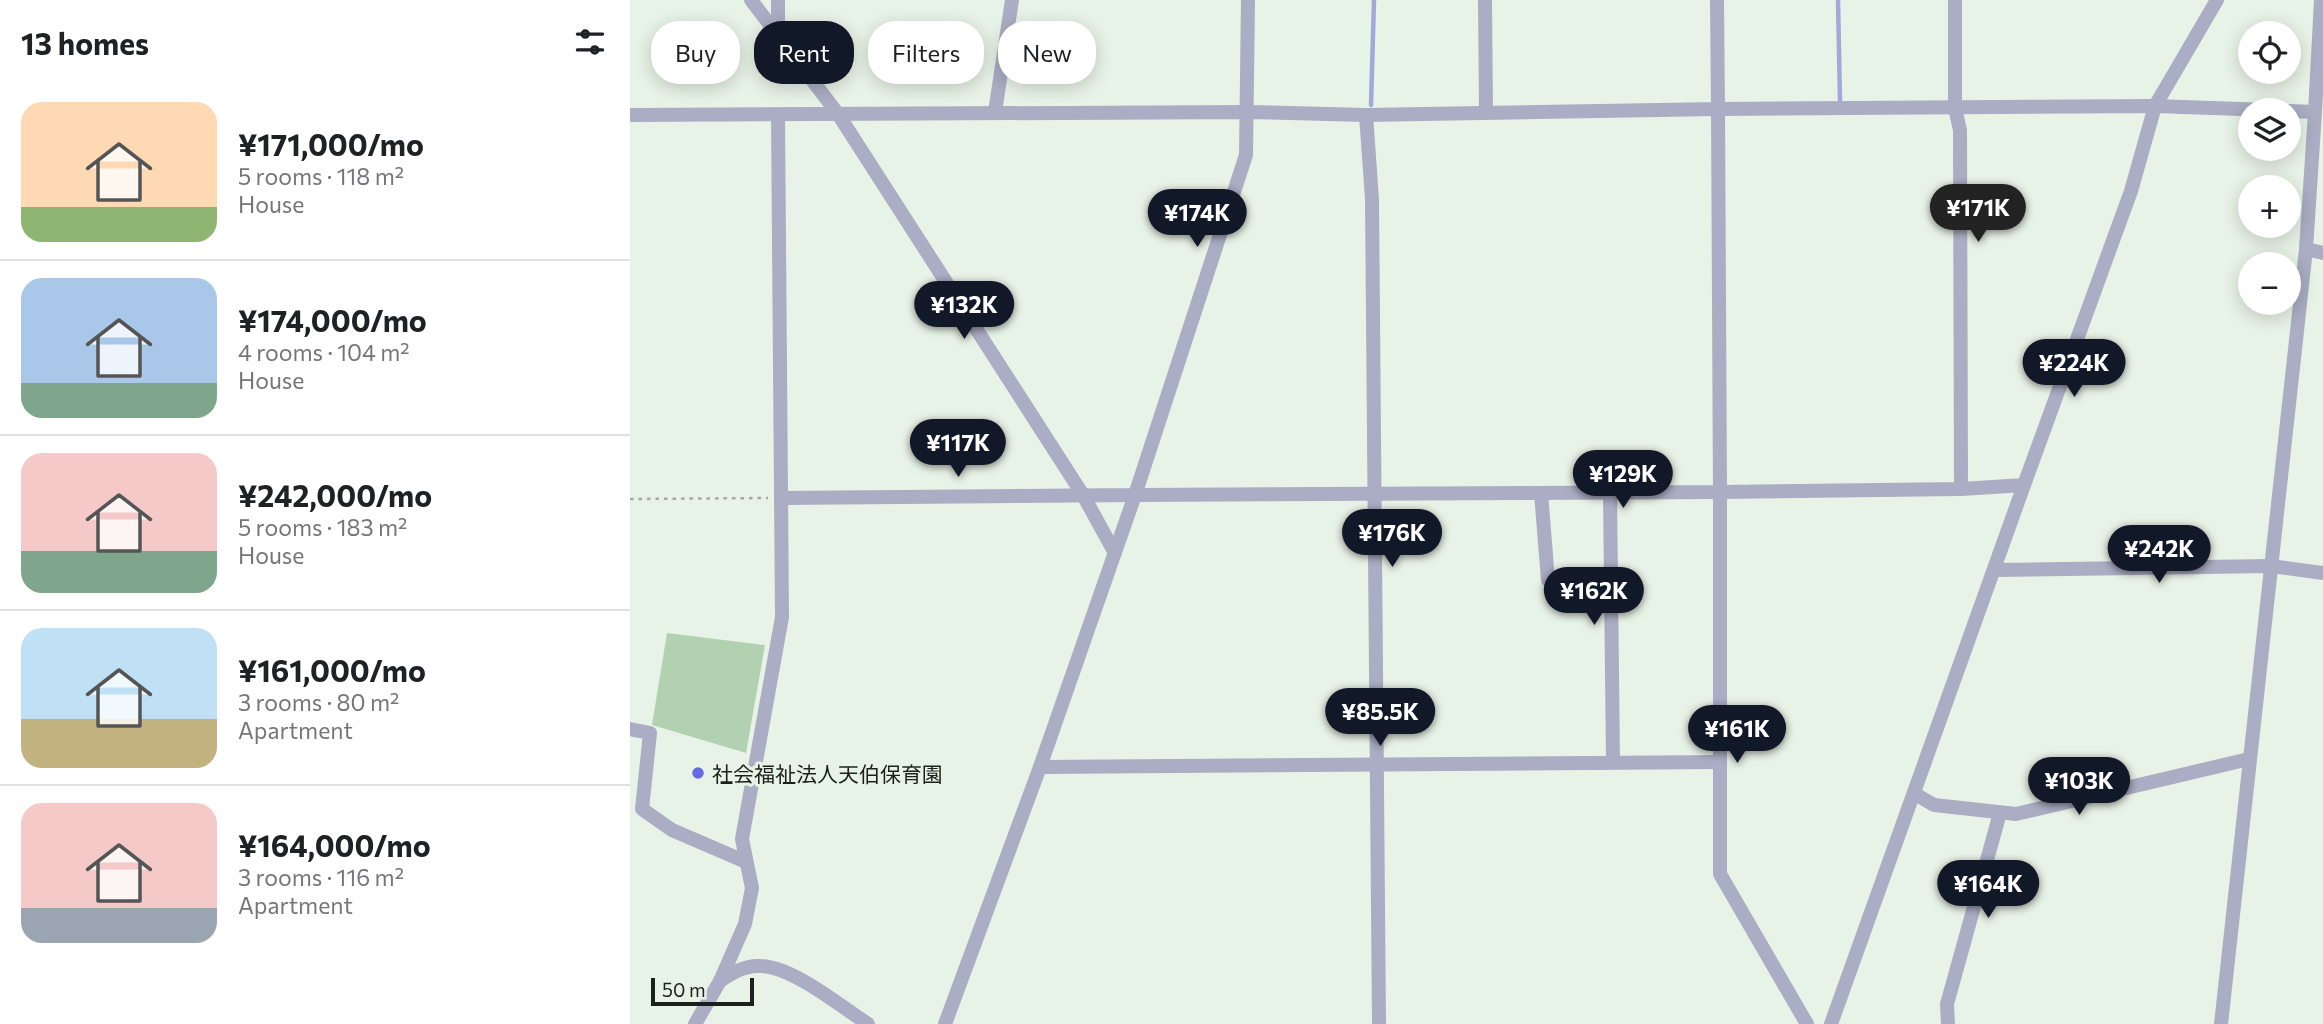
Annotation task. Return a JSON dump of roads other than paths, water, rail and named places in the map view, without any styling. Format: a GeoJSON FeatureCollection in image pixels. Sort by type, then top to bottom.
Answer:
{"type":"FeatureCollection","features":[{"type":"Feature","properties":{"kind":"street"},"geometry":{"type":"LineString","coordinates":[[751,0],[767,21]]}},
{"type":"Feature","properties":{"kind":"street"},"geometry":{"type":"LineString","coordinates":[[776,21],[778,0]]}},
{"type":"Feature","properties":{"kind":"street"},"geometry":{"type":"LineString","coordinates":[[995,112],[1012,0]]}},
{"type":"Feature","properties":{"kind":"street"},"geometry":{"type":"LineString","coordinates":[[945,1024],[1040,768],[1115,554],[1246,155],[1249,112],[1248,0]]}},
{"type":"Feature","properties":{"kind":"street"},"geometry":{"type":"LineString","coordinates":[[1485,0],[1486,111]]}},
{"type":"Feature","properties":{"kind":"street"},"geometry":{"type":"LineString","coordinates":[[1717,0],[1720,874],[1807,1024]]}},
{"type":"Feature","properties":{"kind":"street"},"geometry":{"type":"LineString","coordinates":[[1955,0],[1955,108],[1960,130],[1961,489]]}},
{"type":"Feature","properties":{"kind":"street"},"geometry":{"type":"LineString","coordinates":[[1831,1024],[2132,191],[2155,106],[2217,0]]}},
{"type":"Feature","properties":{"kind":"street"},"geometry":{"type":"LineString","coordinates":[[2221,1024],[2306,249],[2321,0]]}},
{"type":"Feature","properties":{"kind":"street"},"geometry":{"type":"LineString","coordinates":[[815,84],[838,114],[1083,495],[1115,554]]}},
{"type":"Feature","properties":{"kind":"street"},"geometry":{"type":"LineString","coordinates":[[630,115],[995,112],[1366,114],[2155,106],[2238,109]]}},
{"type":"Feature","properties":{"kind":"street"},"geometry":{"type":"LineString","coordinates":[[2301,111],[2315,112]]}},
{"type":"Feature","properties":{"kind":"street"},"geometry":{"type":"LineString","coordinates":[[1366,114],[1372,199],[1379,1024]]}},
{"type":"Feature","properties":{"kind":"street"},"geometry":{"type":"LineString","coordinates":[[695,1024],[720,981],[745,924],[752,888],[744,861],[742,839],[782,617],[778,115]]}},
{"type":"Feature","properties":{"kind":"street"},"geometry":{"type":"LineString","coordinates":[[2306,249],[2323,253]]}},
{"type":"Feature","properties":{"kind":"street"},"geometry":{"type":"LineString","coordinates":[[781,498],[1720,492],[1961,489],[2024,485]]}},
{"type":"Feature","properties":{"kind":"street"},"geometry":{"type":"LineString","coordinates":[[1541,492],[1549,580]]}},
{"type":"Feature","properties":{"kind":"street"},"geometry":{"type":"LineString","coordinates":[[1610,492],[1613,762]]}},
{"type":"Feature","properties":{"kind":"street"},"geometry":{"type":"LineString","coordinates":[[1996,570],[2272,566],[2323,573]]}},
{"type":"Feature","properties":{"kind":"street"},"geometry":{"type":"LineString","coordinates":[[630,729],[650,733],[642,809],[672,830],[744,861]]}},
{"type":"Feature","properties":{"kind":"street"},"geometry":{"type":"LineString","coordinates":[[1915,794],[1934,805],[2016,814],[2249,759]]}},
{"type":"Feature","properties":{"kind":"street"},"geometry":{"type":"LineString","coordinates":[[1040,768],[1719,762]]}},
{"type":"Feature","properties":{"kind":"street"},"geometry":{"type":"LineString","coordinates":[[1948,1024],[1947,1004],[2000,813]]}},
{"type":"Feature","properties":{"kind":"street"},"geometry":{"type":"LineString","coordinates":[[720,981],[737,970],[760,965],[779,970],[868,1024]]}},
{"type":"Feature","properties":{"kind":"waterway"},"geometry":{"type":"LineString","coordinates":[[1371,105],[1374,0]]}},
{"type":"Feature","properties":{"kind":"waterway"},"geometry":{"type":"LineString","coordinates":[[1838,0],[1840,101]]}},
{"type":"Feature","properties":{"kind":"place","name":"社会福祉法人天伯保育園"},"geometry":{"type":"Point","coordinates":[698,773]}}]}
